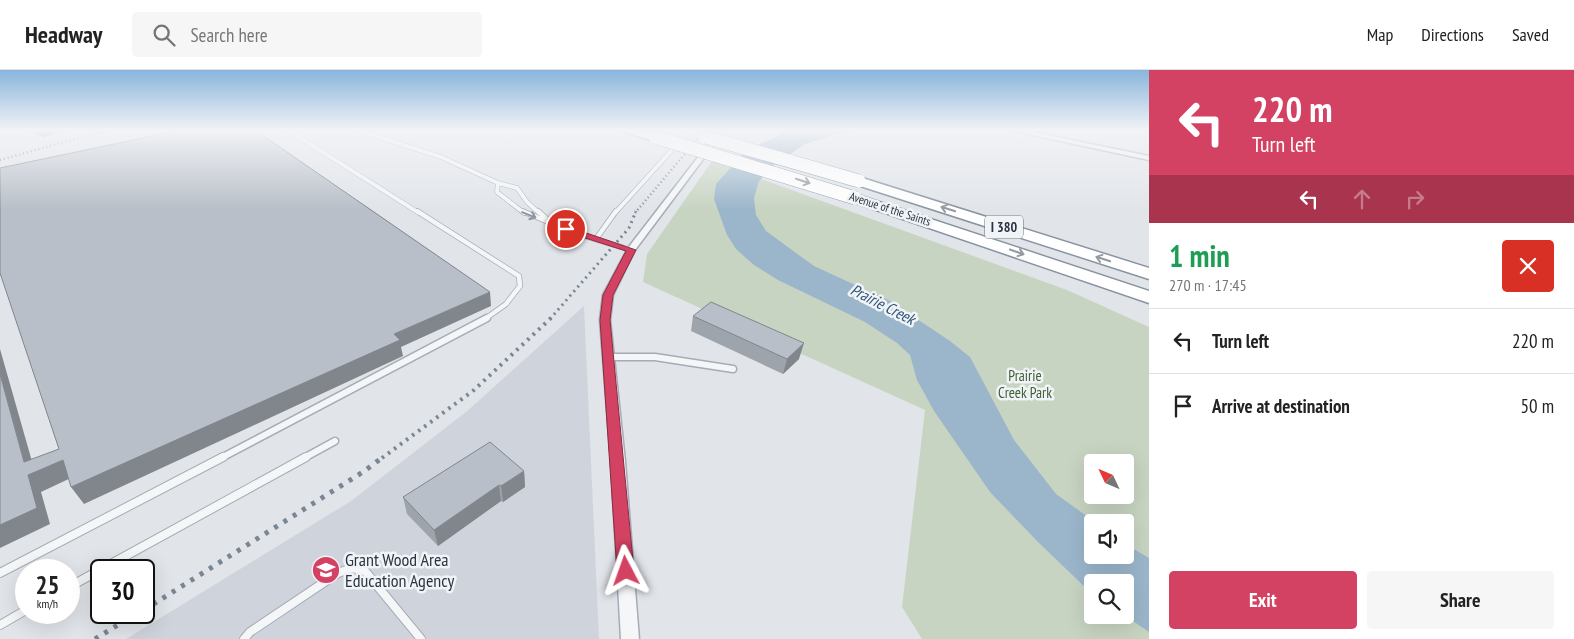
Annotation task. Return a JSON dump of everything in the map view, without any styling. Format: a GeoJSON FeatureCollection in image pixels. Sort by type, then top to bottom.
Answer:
{"type":"FeatureCollection","features":[{"type":"Feature","properties":{"kind":"highway","name":"Avenue of the Saints"},"geometry":{"type":"LineString","coordinates":[[719,157],[855,198],[1149,297]]}},
{"type":"Feature","properties":{"kind":"highway","name":"Avenue of the Saints"},"geometry":{"type":"LineString","coordinates":[[774,157],[859,181],[1149,274]]}},
{"type":"Feature","properties":{"kind":"highway"},"geometry":{"type":"LineString","coordinates":[[1077,273],[1149,302]]}},
{"type":"Feature","properties":{"kind":"street"},"geometry":{"type":"LineString","coordinates":[[630,639],[605,320],[608,295],[631,250],[700,157]]}},
{"type":"Feature","properties":{"kind":"lane"},"geometry":{"type":"LineString","coordinates":[[0,573],[412,359],[490,316],[506,304],[520,286],[519,276],[330,157]]}},
{"type":"Feature","properties":{"kind":"lane"},"geometry":{"type":"LineString","coordinates":[[439,157],[498,183],[517,188],[527,202],[551,223]]}},
{"type":"Feature","properties":{"kind":"lane"},"geometry":{"type":"LineString","coordinates":[[596,239],[618,208],[665,157]]}},
{"type":"Feature","properties":{"kind":"lane"},"geometry":{"type":"LineString","coordinates":[[498,183],[497,192],[516,209],[526,215],[631,250]]}},
{"type":"Feature","properties":{"kind":"lane"},"geometry":{"type":"LineString","coordinates":[[609,357],[655,357],[733,368]]}},
{"type":"Feature","properties":{"kind":"lane"},"geometry":{"type":"LineString","coordinates":[[80,580],[335,441]]}},
{"type":"Feature","properties":{"kind":"lane"},"geometry":{"type":"LineString","coordinates":[[244,639],[250,632],[338,573],[352,568],[365,571],[422,639]]}},
{"type":"Feature","properties":{"kind":"lane"},"geometry":{"type":"LineString","coordinates":[[0,625],[15,616]]}},
{"type":"Feature","properties":{"kind":"shaded area"},"geometry":{"type":"Polygon","coordinates":[[[584,306],[599,639],[126,639],[150,624],[155,624],[155,621],[351,501],[466,412],[584,306]]]}},
{"type":"Feature","properties":{"kind":"green space","name":"Prairie Creek Park"},"geometry":{"type":"Polygon","coordinates":[[[712,161],[1067,290],[1149,327],[1149,639],[922,639],[902,607],[925,410],[643,282],[647,254],[712,161]]]}},
{"type":"Feature","properties":{"kind":"water","name":"Prairie Creek"},"geometry":{"type":"Polygon","coordinates":[[[741,157],[786,157],[774,165],[759,181],[754,198],[756,215],[766,231],[814,266],[890,301],[950,341],[970,357],[1014,440],[1056,494],[1084,514],[1084,564],[1134,564],[1134,549],[1149,558],[1149,632],[1134,622],[1134,574],[1084,574],[1084,586],[990,492],[934,411],[917,380],[910,355],[897,343],[865,322],[778,280],[754,265],[736,249],[727,235],[714,199],[716,184],[741,157]]]}},
{"type":"Feature","properties":{"kind":"building"},"geometry":{"type":"Polygon","coordinates":[[[55,157],[294,157],[490,292],[394,334],[400,340],[71,487],[63,460],[28,475],[37,508],[0,525],[0,374],[24,462],[59,449],[0,273],[0,168],[55,157]]]}},
{"type":"Feature","properties":{"kind":"building"},"geometry":{"type":"Polygon","coordinates":[[[711,302],[804,343],[787,359],[693,316],[711,302]]]}},
{"type":"Feature","properties":{"kind":"building"},"geometry":{"type":"Polygon","coordinates":[[[490,442],[524,471],[501,486],[499,485],[434,530],[403,497],[490,442]]]}},
{"type":"Feature","properties":{"kind":"railway"},"geometry":{"type":"LineString","coordinates":[[0,160],[12,157]]}},
{"type":"Feature","properties":{"kind":"railway"},"geometry":{"type":"LineString","coordinates":[[635,213],[683,157]]}},
{"type":"Feature","properties":{"kind":"railway"},"geometry":{"type":"LineString","coordinates":[[550,319],[629,228],[635,213]]}},
{"type":"Feature","properties":{"kind":"railway"},"geometry":{"type":"LineString","coordinates":[[382,458],[474,390],[550,319]]}},
{"type":"Feature","properties":{"kind":"railway"},"geometry":{"type":"LineString","coordinates":[[155,603],[363,472],[383,457]]}},
{"type":"Feature","properties":{"kind":"railway"},"geometry":{"type":"LineString","coordinates":[[95,639],[119,624]]}},
{"type":"Feature","properties":{"kind":"place","name":"Grant Wood Area Education Agency"},"geometry":{"type":"Point","coordinates":[326,570]}},
{"type":"Feature","properties":{"kind":"route"},"geometry":{"type":"LineString","coordinates":[[566,229],[631,250],[608,295],[605,320],[626,571]]}}]}
